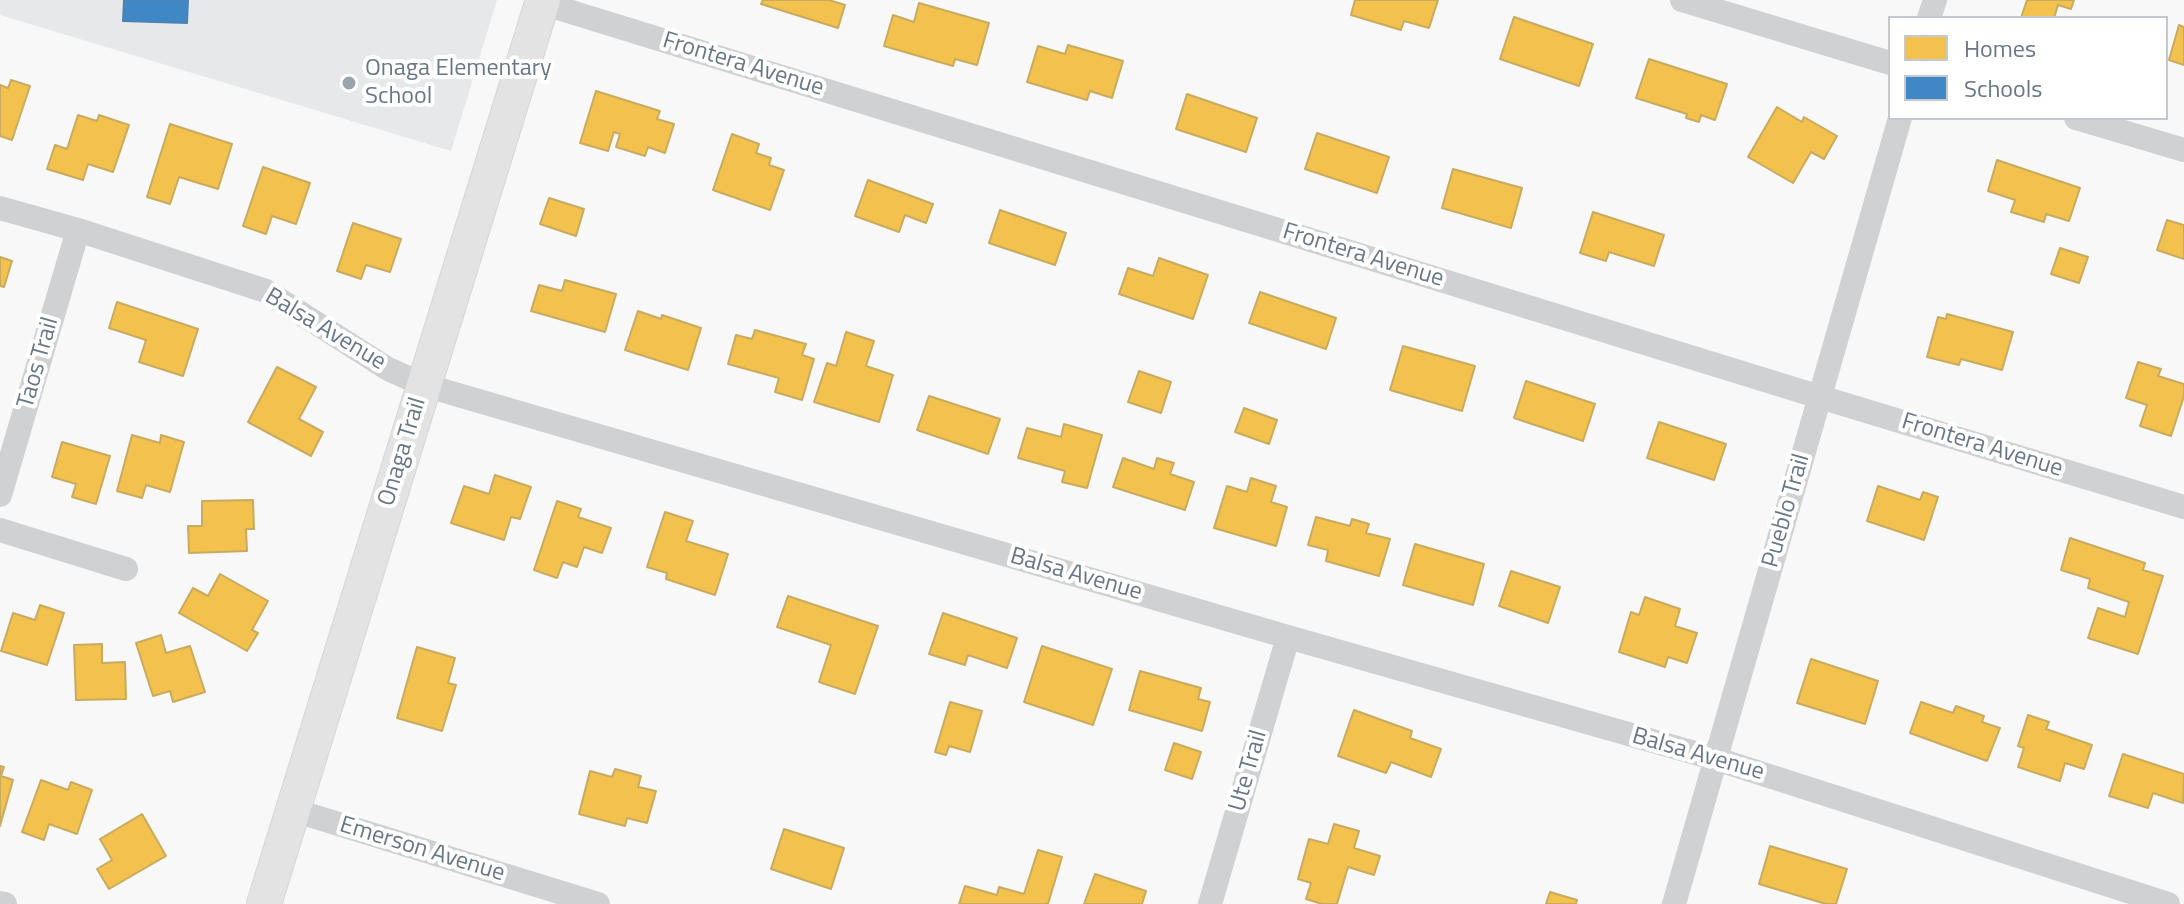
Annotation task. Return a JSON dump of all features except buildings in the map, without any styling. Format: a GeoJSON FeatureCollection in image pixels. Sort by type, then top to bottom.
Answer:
{"type":"FeatureCollection","features":[{"type":"Feature","properties":{"kind":"street"},"geometry":{"type":"LineString","coordinates":[[1682,0],[1888,62]]}},
{"type":"Feature","properties":{"kind":"street","name":"Onaga Trail"},"geometry":{"type":"LineString","coordinates":[[264,904],[542,2]]}},
{"type":"Feature","properties":{"kind":"street","name":"Frontera Avenue"},"geometry":{"type":"LineString","coordinates":[[542,2],[2184,507]]}},
{"type":"Feature","properties":{"kind":"street","name":"Pueblo Trail"},"geometry":{"type":"LineString","coordinates":[[1674,904],[1899,120]]}},
{"type":"Feature","properties":{"kind":"street"},"geometry":{"type":"LineString","coordinates":[[2083,120],[2184,150]]}},
{"type":"Feature","properties":{"kind":"street","name":"Balsa Avenue"},"geometry":{"type":"LineString","coordinates":[[0,208],[266,291],[388,369],[424,385],[1716,759],[2159,903]]}},
{"type":"Feature","properties":{"kind":"street","name":"Taos Trail"},"geometry":{"type":"LineString","coordinates":[[0,495],[78,230]]}},
{"type":"Feature","properties":{"kind":"street"},"geometry":{"type":"LineString","coordinates":[[0,530],[126,569]]}},
{"type":"Feature","properties":{"kind":"street","name":"Ute Trail"},"geometry":{"type":"LineString","coordinates":[[1210,904],[1288,637]]}},
{"type":"Feature","properties":{"kind":"street","name":"Emerson Avenue"},"geometry":{"type":"LineString","coordinates":[[293,810],[598,904]]}},
{"type":"Feature","properties":{"kind":"shaded area","name":"Onaga Elementary School"},"geometry":{"type":"Polygon","coordinates":[[[0,0],[497,0],[451,151],[0,15],[0,0]]]}},
{"type":"Feature","properties":{"kind":"place","name":"Onaga Elementary School"},"geometry":{"type":"Point","coordinates":[349,83]}}]}
